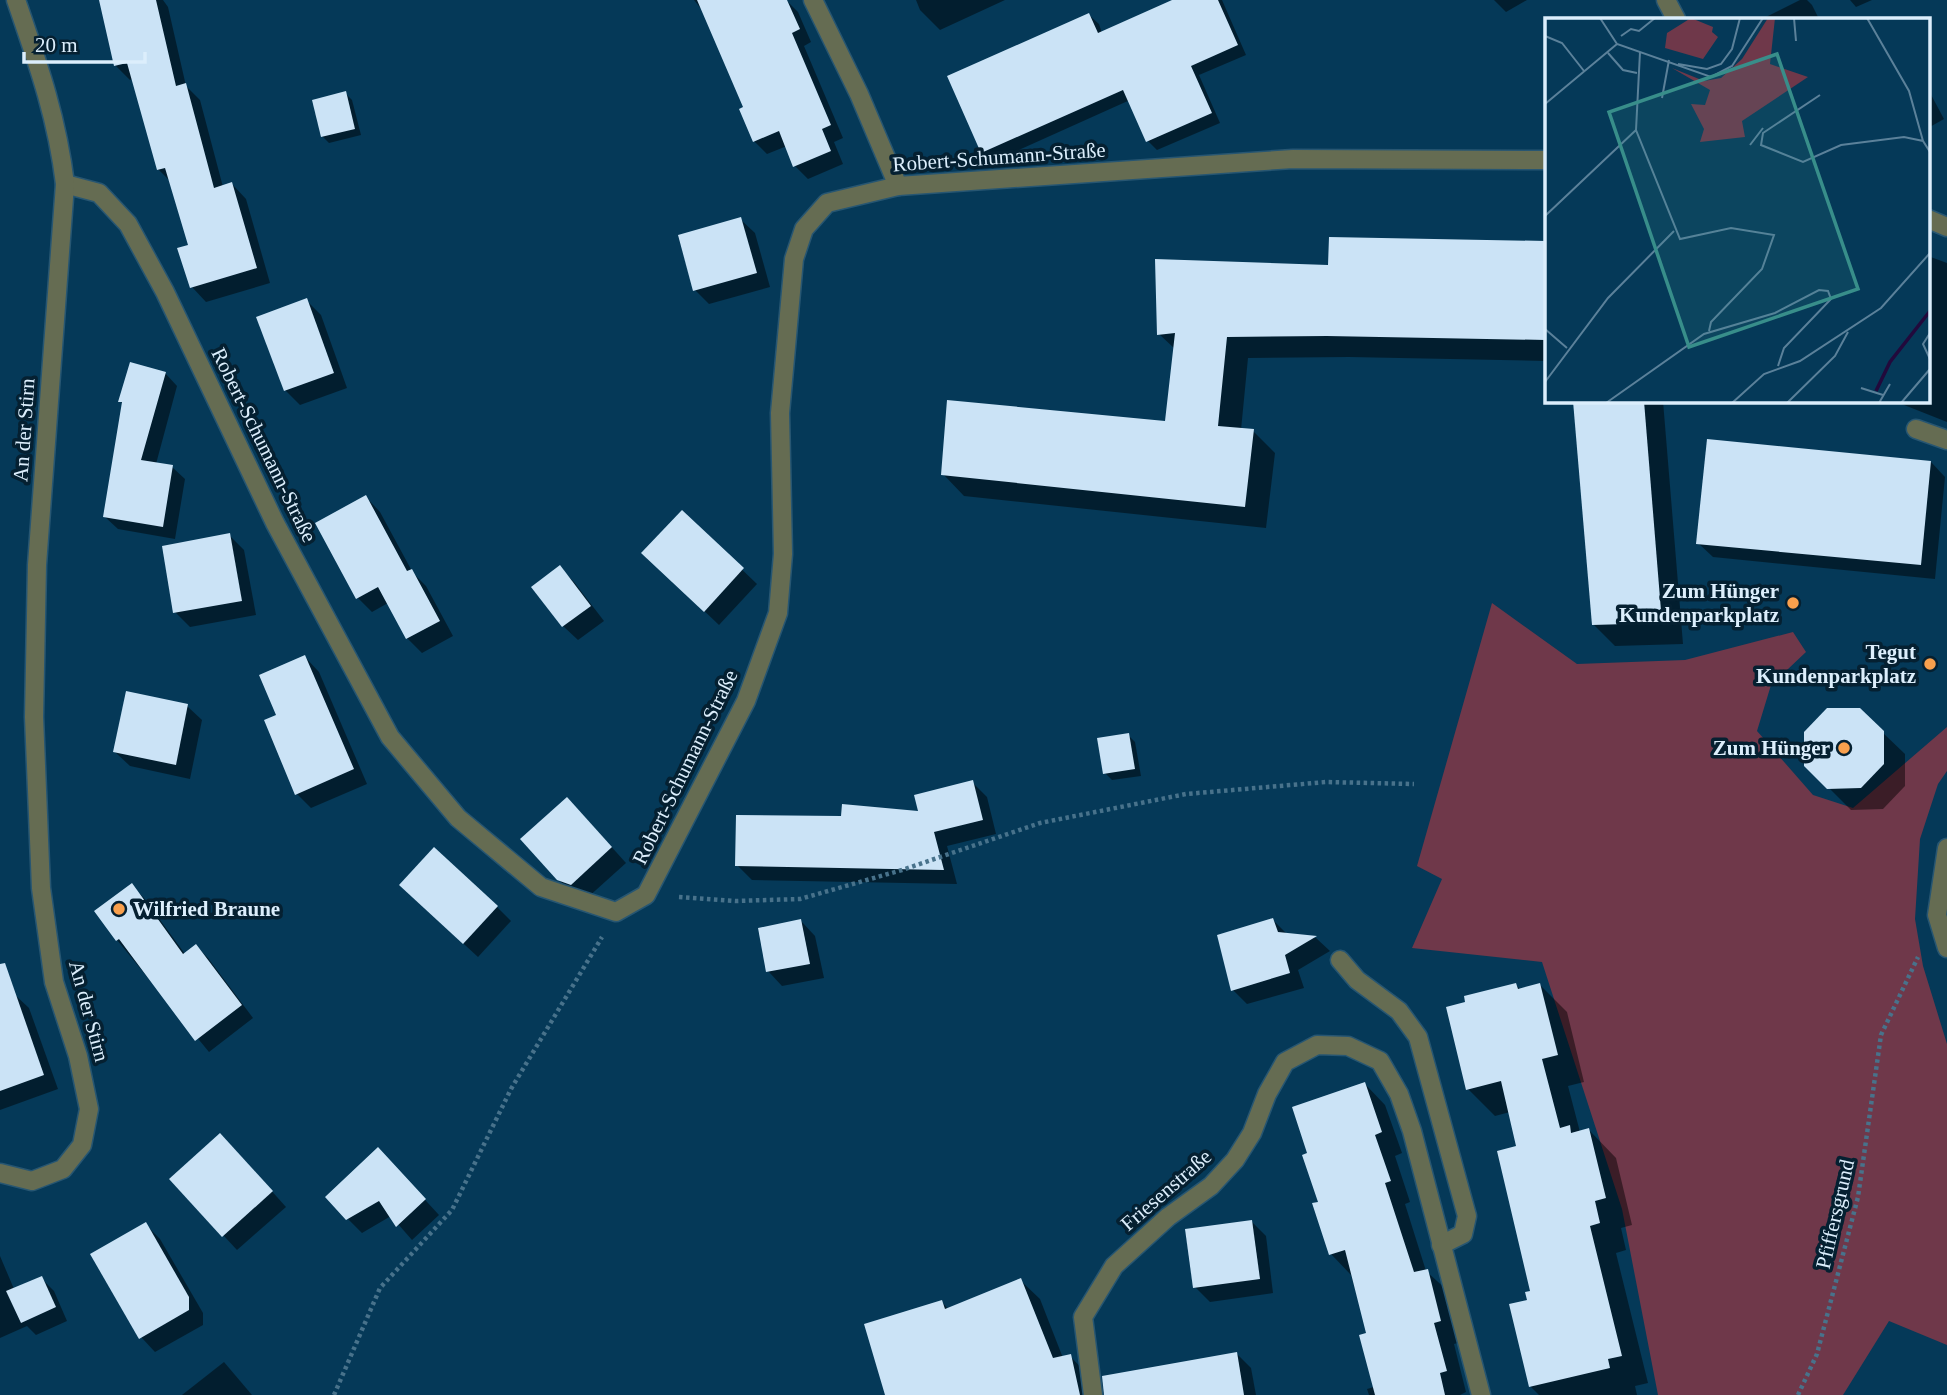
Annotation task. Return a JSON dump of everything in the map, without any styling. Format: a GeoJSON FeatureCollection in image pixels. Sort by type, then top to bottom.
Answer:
{"type":"FeatureCollection","features":[{"type":"Feature","properties":{"kind":"street","name":"An der Stirn"},"geometry":{"type":"LineString","coordinates":[[0,1172],[32,1181],[64,1169],[82,1145],[89,1108],[78,1056],[54,982],[41,888],[34,717],[37,565],[65,184],[60,142],[51,103],[16,0]]}},
{"type":"Feature","properties":{"kind":"street"},"geometry":{"type":"LineString","coordinates":[[813,0],[859,94],[898,186]]}},
{"type":"Feature","properties":{"kind":"street"},"geometry":{"type":"LineString","coordinates":[[1666,0],[1675,18]]}},
{"type":"Feature","properties":{"kind":"street","name":"Robert-Schumann-Straße"},"geometry":{"type":"LineString","coordinates":[[65,184],[99,193],[128,224],[164,292],[275,523],[390,737],[458,818],[541,887],[616,912],[646,895],[746,701],[778,613],[783,554],[780,413],[794,259],[804,229],[827,203],[898,186],[1293,159],[1545,160]]}},
{"type":"Feature","properties":{"kind":"street"},"geometry":{"type":"LineString","coordinates":[[1930,220],[1947,227]]}},
{"type":"Feature","properties":{"kind":"street"},"geometry":{"type":"LineString","coordinates":[[1916,429],[1947,440]]}},
{"type":"Feature","properties":{"kind":"street"},"geometry":{"type":"LineString","coordinates":[[1947,848],[1937,915],[1947,948]]}},
{"type":"Feature","properties":{"kind":"street"},"geometry":{"type":"LineString","coordinates":[[1340,960],[1357,980],[1399,1011],[1418,1037],[1467,1216],[1463,1234],[1441,1245]]}},
{"type":"Feature","properties":{"kind":"street","name":"Friesenstraße"},"geometry":{"type":"LineString","coordinates":[[1093,1395],[1083,1317],[1114,1266],[1168,1217],[1211,1186],[1235,1160],[1252,1133],[1267,1094],[1285,1062],[1317,1045],[1348,1046],[1380,1061],[1399,1094],[1412,1131],[1481,1395]]}},
{"type":"Feature","properties":{"kind":"path"},"geometry":{"type":"LineString","coordinates":[[646,895],[734,901],[800,900],[902,870],[1040,823],[1186,794],[1326,782],[1415,784]]}},
{"type":"Feature","properties":{"kind":"path"},"geometry":{"type":"LineString","coordinates":[[334,1395],[380,1288],[452,1210],[512,1089],[616,912]]}},
{"type":"Feature","properties":{"kind":"path","name":"Pfiffersgrund"},"geometry":{"type":"LineString","coordinates":[[1798,1395],[1817,1354],[1858,1197],[1881,1035],[1937,915]]}},
{"type":"Feature","properties":{"kind":"shaded area"},"geometry":{"type":"Polygon","coordinates":[[[1492,603],[1577,664],[1685,660],[1793,632],[1806,652],[1771,685],[1757,731],[1813,795],[1853,808],[1947,727],[1947,771],[1938,784],[1920,839],[1915,919],[1923,966],[1947,1044],[1947,1345],[1889,1321],[1843,1395],[1658,1395],[1622,1209],[1542,962],[1412,948],[1442,879],[1417,866],[1492,603]]]}},
{"type":"Feature","properties":{"kind":"building"},"geometry":{"type":"Polygon","coordinates":[[[99,0],[156,0],[176,86],[186,83],[214,188],[232,182],[257,268],[190,288],[177,248],[188,245],[165,168],[157,170],[127,63],[114,66],[99,0]]]}},
{"type":"Feature","properties":{"kind":"building"},"geometry":{"type":"Polygon","coordinates":[[[697,0],[787,0],[800,29],[792,33],[831,125],[822,129],[831,151],[793,167],[779,131],[753,142],[739,109],[743,107],[697,0]]]}},
{"type":"Feature","properties":{"kind":"building"},"geometry":{"type":"Polygon","coordinates":[[[1172,0],[1218,0],[1238,45],[1191,66],[1212,113],[1146,142],[1123,90],[981,153],[947,76],[1089,13],[1098,33],[1172,0]]]}},
{"type":"Feature","properties":{"kind":"building"},"geometry":{"type":"Polygon","coordinates":[[[346,91],[355,129],[321,137],[312,100],[346,91]]]}},
{"type":"Feature","properties":{"kind":"building"},"geometry":{"type":"Polygon","coordinates":[[[741,217],[757,273],[693,291],[678,235],[741,217]]]}},
{"type":"Feature","properties":{"kind":"building"},"geometry":{"type":"Polygon","coordinates":[[[1329,237],[1545,241],[1545,340],[1227,337],[1218,426],[1254,429],[1245,507],[941,475],[947,400],[1165,421],[1175,333],[1157,335],[1155,259],[1328,265],[1329,237]]]}},
{"type":"Feature","properties":{"kind":"building"},"geometry":{"type":"Polygon","coordinates":[[[307,298],[334,373],[284,391],[256,317],[307,298]]]}},
{"type":"Feature","properties":{"kind":"building"},"geometry":{"type":"Polygon","coordinates":[[[130,362],[166,372],[141,460],[173,465],[163,527],[103,517],[122,402],[118,402],[130,362]]]}},
{"type":"Feature","properties":{"kind":"building"},"geometry":{"type":"Polygon","coordinates":[[[1573,402],[1644,402],[1662,623],[1592,625],[1573,402]]]}},
{"type":"Feature","properties":{"kind":"building"},"geometry":{"type":"Polygon","coordinates":[[[1707,439],[1931,461],[1921,565],[1696,544],[1707,439]]]}},
{"type":"Feature","properties":{"kind":"building"},"geometry":{"type":"Polygon","coordinates":[[[366,495],[407,571],[412,569],[440,621],[406,639],[378,587],[356,599],[315,523],[366,495]]]}},
{"type":"Feature","properties":{"kind":"building"},"geometry":{"type":"Polygon","coordinates":[[[682,510],[744,568],[704,612],[641,553],[682,510]]]}},
{"type":"Feature","properties":{"kind":"building"},"geometry":{"type":"Polygon","coordinates":[[[230,533],[242,601],[173,613],[162,546],[230,533]]]}},
{"type":"Feature","properties":{"kind":"building"},"geometry":{"type":"Polygon","coordinates":[[[560,565],[591,606],[562,627],[531,587],[560,565]]]}},
{"type":"Feature","properties":{"kind":"building"},"geometry":{"type":"Polygon","coordinates":[[[305,655],[354,769],[295,795],[264,720],[276,715],[259,675],[305,655]]]}},
{"type":"Feature","properties":{"kind":"building"},"geometry":{"type":"Polygon","coordinates":[[[126,691],[188,704],[176,765],[113,752],[126,691]]]}},
{"type":"Feature","properties":{"kind":"building","name":"Zum Hünger"},"geometry":{"type":"Polygon","coordinates":[[[1827,708],[1860,708],[1884,731],[1884,764],[1861,788],[1827,789],[1804,766],[1804,732],[1827,708]]]}},
{"type":"Feature","properties":{"kind":"building"},"geometry":{"type":"Polygon","coordinates":[[[1129,733],[1135,769],[1103,774],[1097,738],[1129,733]]]}},
{"type":"Feature","properties":{"kind":"building"},"geometry":{"type":"Polygon","coordinates":[[[973,780],[983,820],[934,832],[944,870],[735,866],[736,815],[841,816],[842,804],[918,811],[914,795],[973,780]]]}},
{"type":"Feature","properties":{"kind":"building"},"geometry":{"type":"Polygon","coordinates":[[[567,797],[612,847],[571,885],[557,880],[520,839],[567,797]]]}},
{"type":"Feature","properties":{"kind":"building"},"geometry":{"type":"Polygon","coordinates":[[[434,847],[498,906],[463,944],[399,885],[434,847]]]}},
{"type":"Feature","properties":{"kind":"building"},"geometry":{"type":"Polygon","coordinates":[[[132,883],[183,954],[196,944],[242,1005],[195,1041],[119,939],[116,941],[94,911],[132,883]]]}},
{"type":"Feature","properties":{"kind":"building"},"geometry":{"type":"Polygon","coordinates":[[[1273,918],[1278,932],[1317,936],[1285,955],[1290,973],[1231,991],[1217,935],[1273,918]]]}},
{"type":"Feature","properties":{"kind":"building"},"geometry":{"type":"Polygon","coordinates":[[[801,919],[810,964],[766,972],[758,928],[801,919]]]}},
{"type":"Feature","properties":{"kind":"building"},"geometry":{"type":"Polygon","coordinates":[[[5,963],[44,1075],[0,1091],[0,964],[5,963]]]}},
{"type":"Feature","properties":{"kind":"building"},"geometry":{"type":"Polygon","coordinates":[[[1516,983],[1518,989],[1540,983],[1558,1055],[1542,1059],[1560,1128],[1570,1125],[1571,1133],[1589,1128],[1606,1198],[1595,1201],[1600,1223],[1590,1226],[1622,1356],[1608,1359],[1610,1368],[1529,1387],[1509,1304],[1527,1300],[1525,1292],[1530,1291],[1497,1151],[1516,1146],[1501,1081],[1466,1090],[1446,1007],[1465,1002],[1464,996],[1516,983]]]}},
{"type":"Feature","properties":{"kind":"building"},"geometry":{"type":"Polygon","coordinates":[[[1365,1082],[1382,1132],[1375,1135],[1391,1181],[1385,1183],[1414,1272],[1428,1269],[1441,1321],[1434,1323],[1447,1371],[1440,1373],[1445,1395],[1375,1395],[1359,1335],[1366,1333],[1345,1250],[1329,1255],[1312,1203],[1318,1202],[1302,1155],[1307,1153],[1292,1107],[1365,1082]]]}},
{"type":"Feature","properties":{"kind":"building"},"geometry":{"type":"Polygon","coordinates":[[[220,1133],[273,1191],[222,1237],[169,1179],[220,1133]]]}},
{"type":"Feature","properties":{"kind":"building"},"geometry":{"type":"Polygon","coordinates":[[[378,1147],[426,1199],[396,1227],[379,1201],[346,1220],[325,1197],[378,1147]]]}},
{"type":"Feature","properties":{"kind":"building"},"geometry":{"type":"Polygon","coordinates":[[[1252,1220],[1260,1279],[1193,1288],[1185,1229],[1252,1220]]]}},
{"type":"Feature","properties":{"kind":"building"},"geometry":{"type":"Polygon","coordinates":[[[146,1222],[189,1297],[189,1310],[139,1339],[90,1254],[146,1222]]]}},
{"type":"Feature","properties":{"kind":"building"},"geometry":{"type":"Polygon","coordinates":[[[42,1276],[56,1307],[21,1323],[6,1291],[42,1276]]]}},
{"type":"Feature","properties":{"kind":"building"},"geometry":{"type":"Polygon","coordinates":[[[1021,1278],[1053,1358],[1071,1354],[1080,1395],[885,1395],[864,1324],[942,1300],[945,1309],[1021,1278]]]}},
{"type":"Feature","properties":{"kind":"building"},"geometry":{"type":"Polygon","coordinates":[[[1237,1352],[1244,1395],[1104,1395],[1102,1376],[1237,1352]]]}},
{"type":"Feature","properties":{"kind":"place","name":"Zum Hünger Kundenparkplatz"},"geometry":{"type":"Point","coordinates":[1793,603]}},
{"type":"Feature","properties":{"kind":"place","name":"Tegut Kundenparkplatz"},"geometry":{"type":"Point","coordinates":[1930,664]}},
{"type":"Feature","properties":{"kind":"place","name":"Zum Hünger"},"geometry":{"type":"Point","coordinates":[1844,748]}},
{"type":"Feature","properties":{"kind":"place","name":"Wilfried Braune"},"geometry":{"type":"Point","coordinates":[119,909]}}]}
